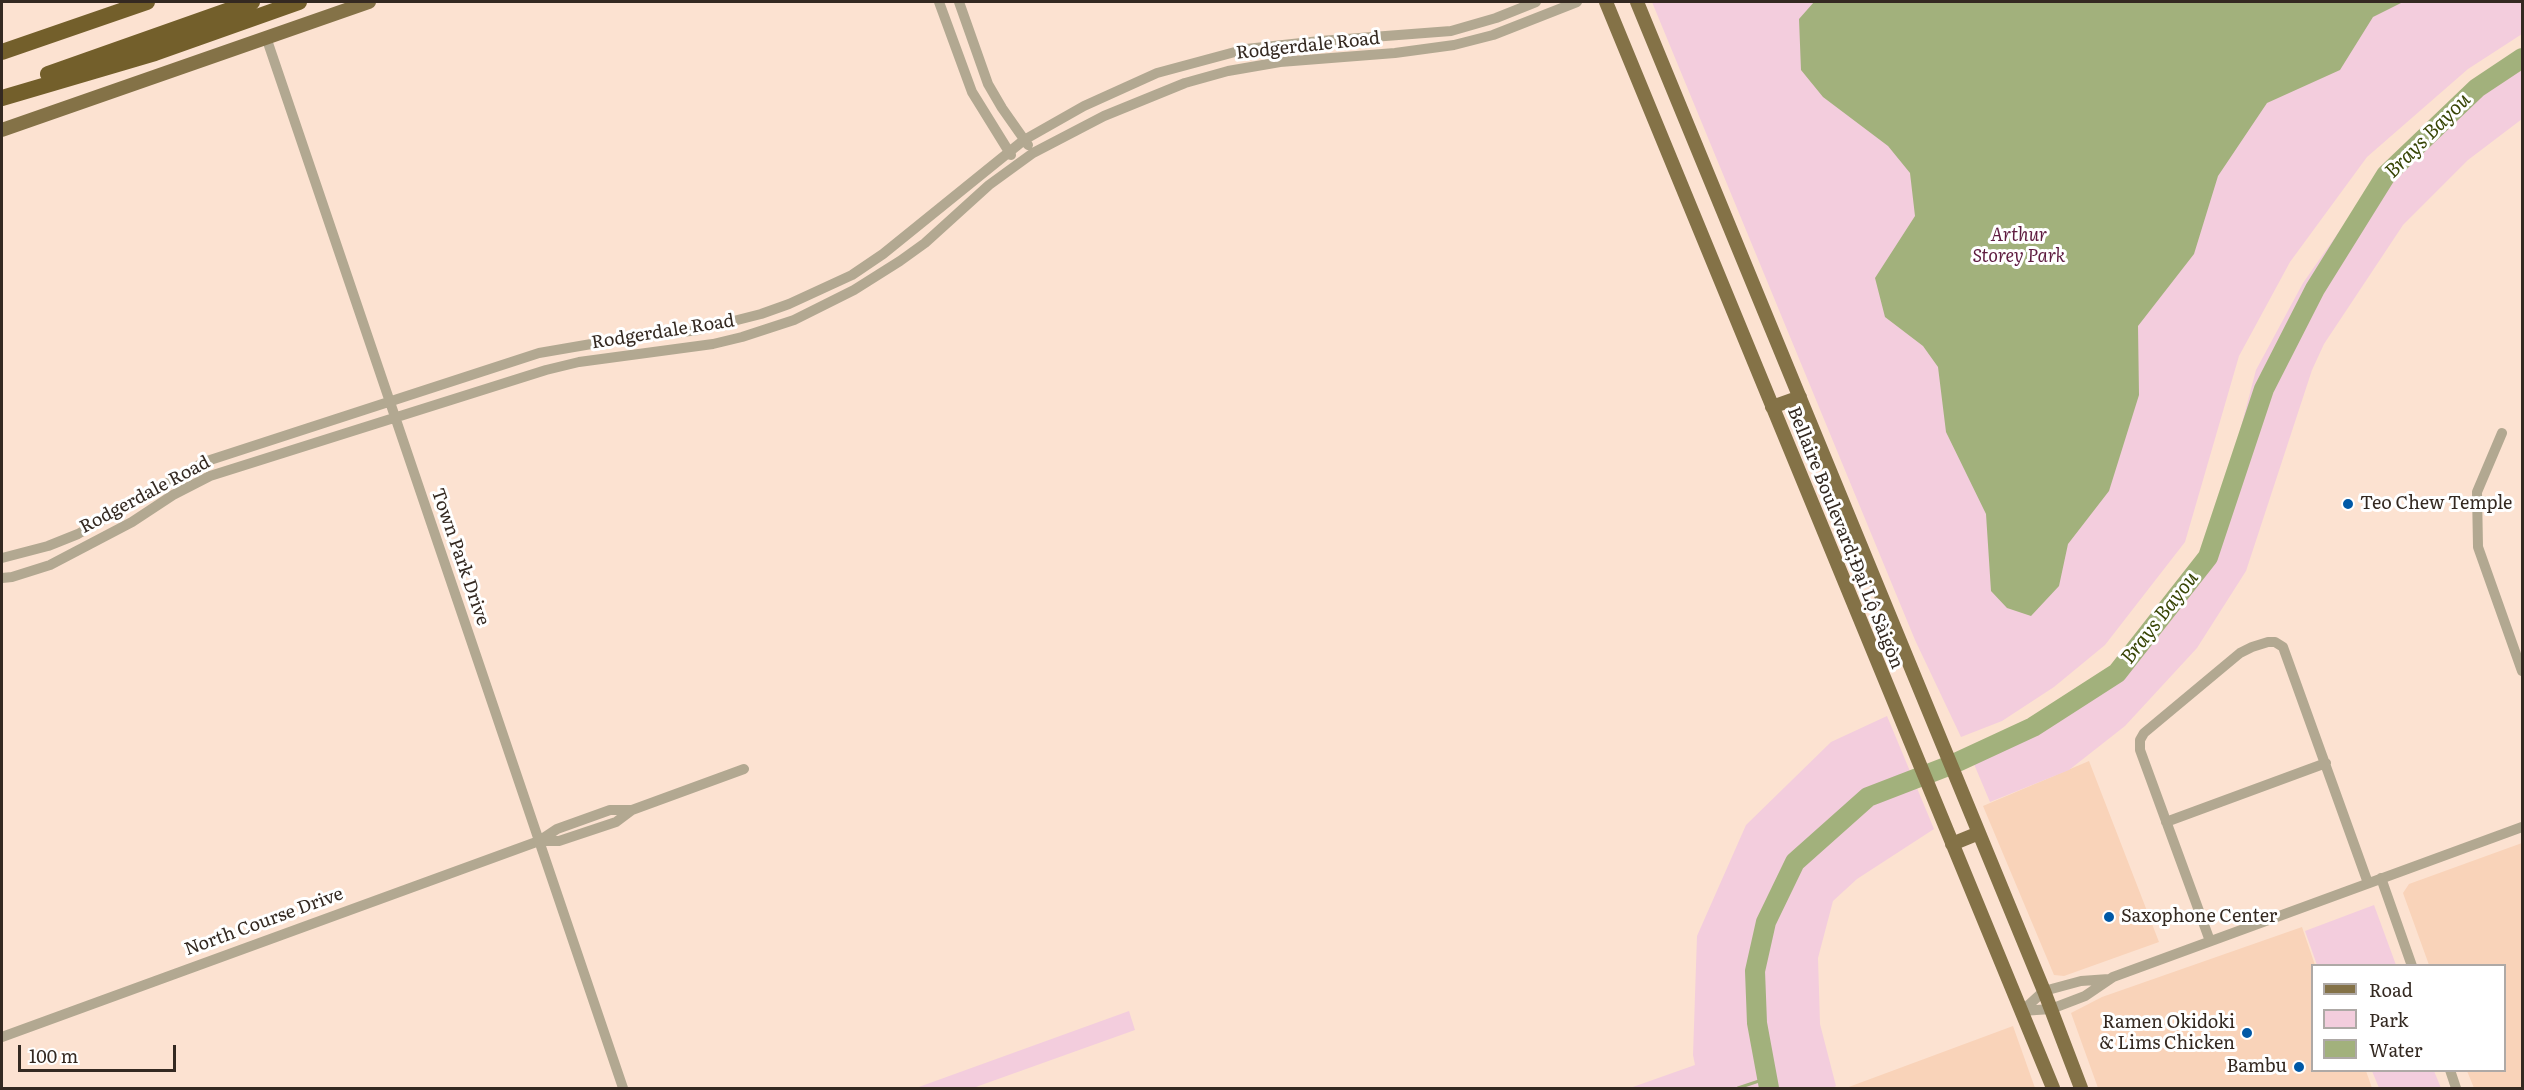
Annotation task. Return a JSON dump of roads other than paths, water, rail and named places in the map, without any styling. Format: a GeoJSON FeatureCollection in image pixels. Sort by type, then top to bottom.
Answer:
{"type":"FeatureCollection","features":[{"type":"Feature","properties":{"kind":"highway"},"geometry":{"type":"LineString","coordinates":[[2,52],[147,2]]}},
{"type":"Feature","properties":{"kind":"highway"},"geometry":{"type":"LineString","coordinates":[[2,90],[252,2]]}},
{"type":"Feature","properties":{"kind":"highway"},"geometry":{"type":"LineString","coordinates":[[2,98],[155,53],[298,2]]}},
{"type":"Feature","properties":{"kind":"main road"},"geometry":{"type":"LineString","coordinates":[[2,130],[369,2]]}},
{"type":"Feature","properties":{"kind":"main road","name":"Bellaire Boulevard;Đại Lộ Sàigòn"},"geometry":{"type":"LineString","coordinates":[[1606,2],[2053,1089]]}},
{"type":"Feature","properties":{"kind":"main road","name":"Bellaire Boulevard;Đại Lộ Sàigòn"},"geometry":{"type":"LineString","coordinates":[[1637,2],[2044,991],[2081,1089]]}},
{"type":"Feature","properties":{"kind":"main road"},"geometry":{"type":"LineString","coordinates":[[1772,407],[1800,397]]}},
{"type":"Feature","properties":{"kind":"main road"},"geometry":{"type":"LineString","coordinates":[[1952,844],[1979,833]]}},
{"type":"Feature","properties":{"kind":"street"},"geometry":{"type":"LineString","coordinates":[[939,2],[972,92],[1017,164]]}},
{"type":"Feature","properties":{"kind":"street"},"geometry":{"type":"LineString","coordinates":[[959,2],[988,84],[1034,153]]}},
{"type":"Feature","properties":{"kind":"street","name":"Rodgerdale Road"},"geometry":{"type":"LineString","coordinates":[[2,558],[48,546],[78,534],[204,462],[539,353],[640,336],[698,330],[761,314],[817,292],[852,275],[883,254],[1024,140],[1125,86],[1183,65],[1246,50],[1320,41],[1420,35],[1471,26],[1536,2]]}},
{"type":"Feature","properties":{"kind":"street","name":"Rodgerdale Road"},"geometry":{"type":"LineString","coordinates":[[2,578],[50,565],[132,522],[172,495],[210,476],[394,416],[546,370],[579,362],[713,344],[766,330],[823,307],[862,285],[925,243],[989,185],[1034,153],[1077,128],[1131,103],[1185,83],[1249,67],[1454,45],[1493,35],[1576,2]]}},
{"type":"Feature","properties":{"kind":"street"},"geometry":{"type":"LineString","coordinates":[[1420,35],[1423,50]]}},
{"type":"Feature","properties":{"kind":"street","name":"Town Park Drive"},"geometry":{"type":"LineString","coordinates":[[266,37],[623,1089]]}},
{"type":"Feature","properties":{"kind":"street"},"geometry":{"type":"LineString","coordinates":[[1246,50],[1249,67]]}},
{"type":"Feature","properties":{"kind":"street"},"geometry":{"type":"LineString","coordinates":[[817,292],[823,307]]}},
{"type":"Feature","properties":{"kind":"street"},"geometry":{"type":"LineString","coordinates":[[761,314],[766,330]]}},
{"type":"Feature","properties":{"kind":"street"},"geometry":{"type":"LineString","coordinates":[[575,347],[579,362]]}},
{"type":"Feature","properties":{"kind":"street"},"geometry":{"type":"LineString","coordinates":[[2502,433],[2477,492],[2478,547],[2523,671]]}},
{"type":"Feature","properties":{"kind":"street"},"geometry":{"type":"LineString","coordinates":[[2210,942],[2140,750],[2140,740],[2144,734],[2240,653],[2259,645],[2275,642],[2283,647],[2368,883]]}},
{"type":"Feature","properties":{"kind":"street"},"geometry":{"type":"LineString","coordinates":[[2166,822],[2326,764]]}},
{"type":"Feature","properties":{"kind":"street","name":"North Course Drive"},"geometry":{"type":"LineString","coordinates":[[2,1037],[539,841],[559,841],[616,822],[632,810],[744,769]]}},
{"type":"Feature","properties":{"kind":"street"},"geometry":{"type":"LineString","coordinates":[[2022,1011],[2051,1009],[2085,996],[2109,979],[2523,827]]}},
{"type":"Feature","properties":{"kind":"street"},"geometry":{"type":"LineString","coordinates":[[2381,878],[2411,964]]}},
{"type":"Feature","properties":{"kind":"street"},"geometry":{"type":"LineString","coordinates":[[2022,1011],[2044,991],[2081,981],[2109,979]]}},
{"type":"Feature","properties":{"kind":"street"},"geometry":{"type":"LineString","coordinates":[[2450,1072],[2456,1089]]}},
{"type":"Feature","properties":{"kind":"water"},"geometry":{"type":"Polygon","coordinates":[[[1814,2],[2403,2],[2373,17],[2340,70],[2267,103],[2218,176],[2194,254],[2138,326],[2139,395],[2109,491],[2068,544],[2059,586],[2031,616],[2007,608],[1991,591],[1986,514],[1946,432],[1938,367],[1923,346],[1885,317],[1875,278],[1915,216],[1910,173],[1888,146],[1823,97],[1801,70],[1799,19],[1814,2]]]}},
{"type":"Feature","properties":{"kind":"waterway","name":"Brays Bayou"},"geometry":{"type":"LineString","coordinates":[[1769,1088],[1757,1023],[1755,971],[1766,922],[1795,862],[1868,797],[1951,765],[2033,727],[2117,673],[2208,557],[2264,389],[2315,289],[2386,175],[2477,88],[2522,58]]}},
{"type":"Feature","properties":{"kind":"waterway"},"geometry":{"type":"LineString","coordinates":[[1738,1088],[1765,1079]]}},
{"type":"Feature","properties":{"kind":"place","name":"Teo Chew Temple"},"geometry":{"type":"Point","coordinates":[2348,504]}},
{"type":"Feature","properties":{"kind":"place","name":"Saxophone Center"},"geometry":{"type":"Point","coordinates":[2109,917]}},
{"type":"Feature","properties":{"kind":"place","name":"Ramen Okidoki & Lims Chicken"},"geometry":{"type":"Point","coordinates":[2247,1033]}},
{"type":"Feature","properties":{"kind":"place","name":"Bambu"},"geometry":{"type":"Point","coordinates":[2299,1067]}},
{"type":"Feature","properties":{"kind":"park label","name":"Arthur Storey Park"},"geometry":{"type":"Point","coordinates":[2019,246]}}]}
